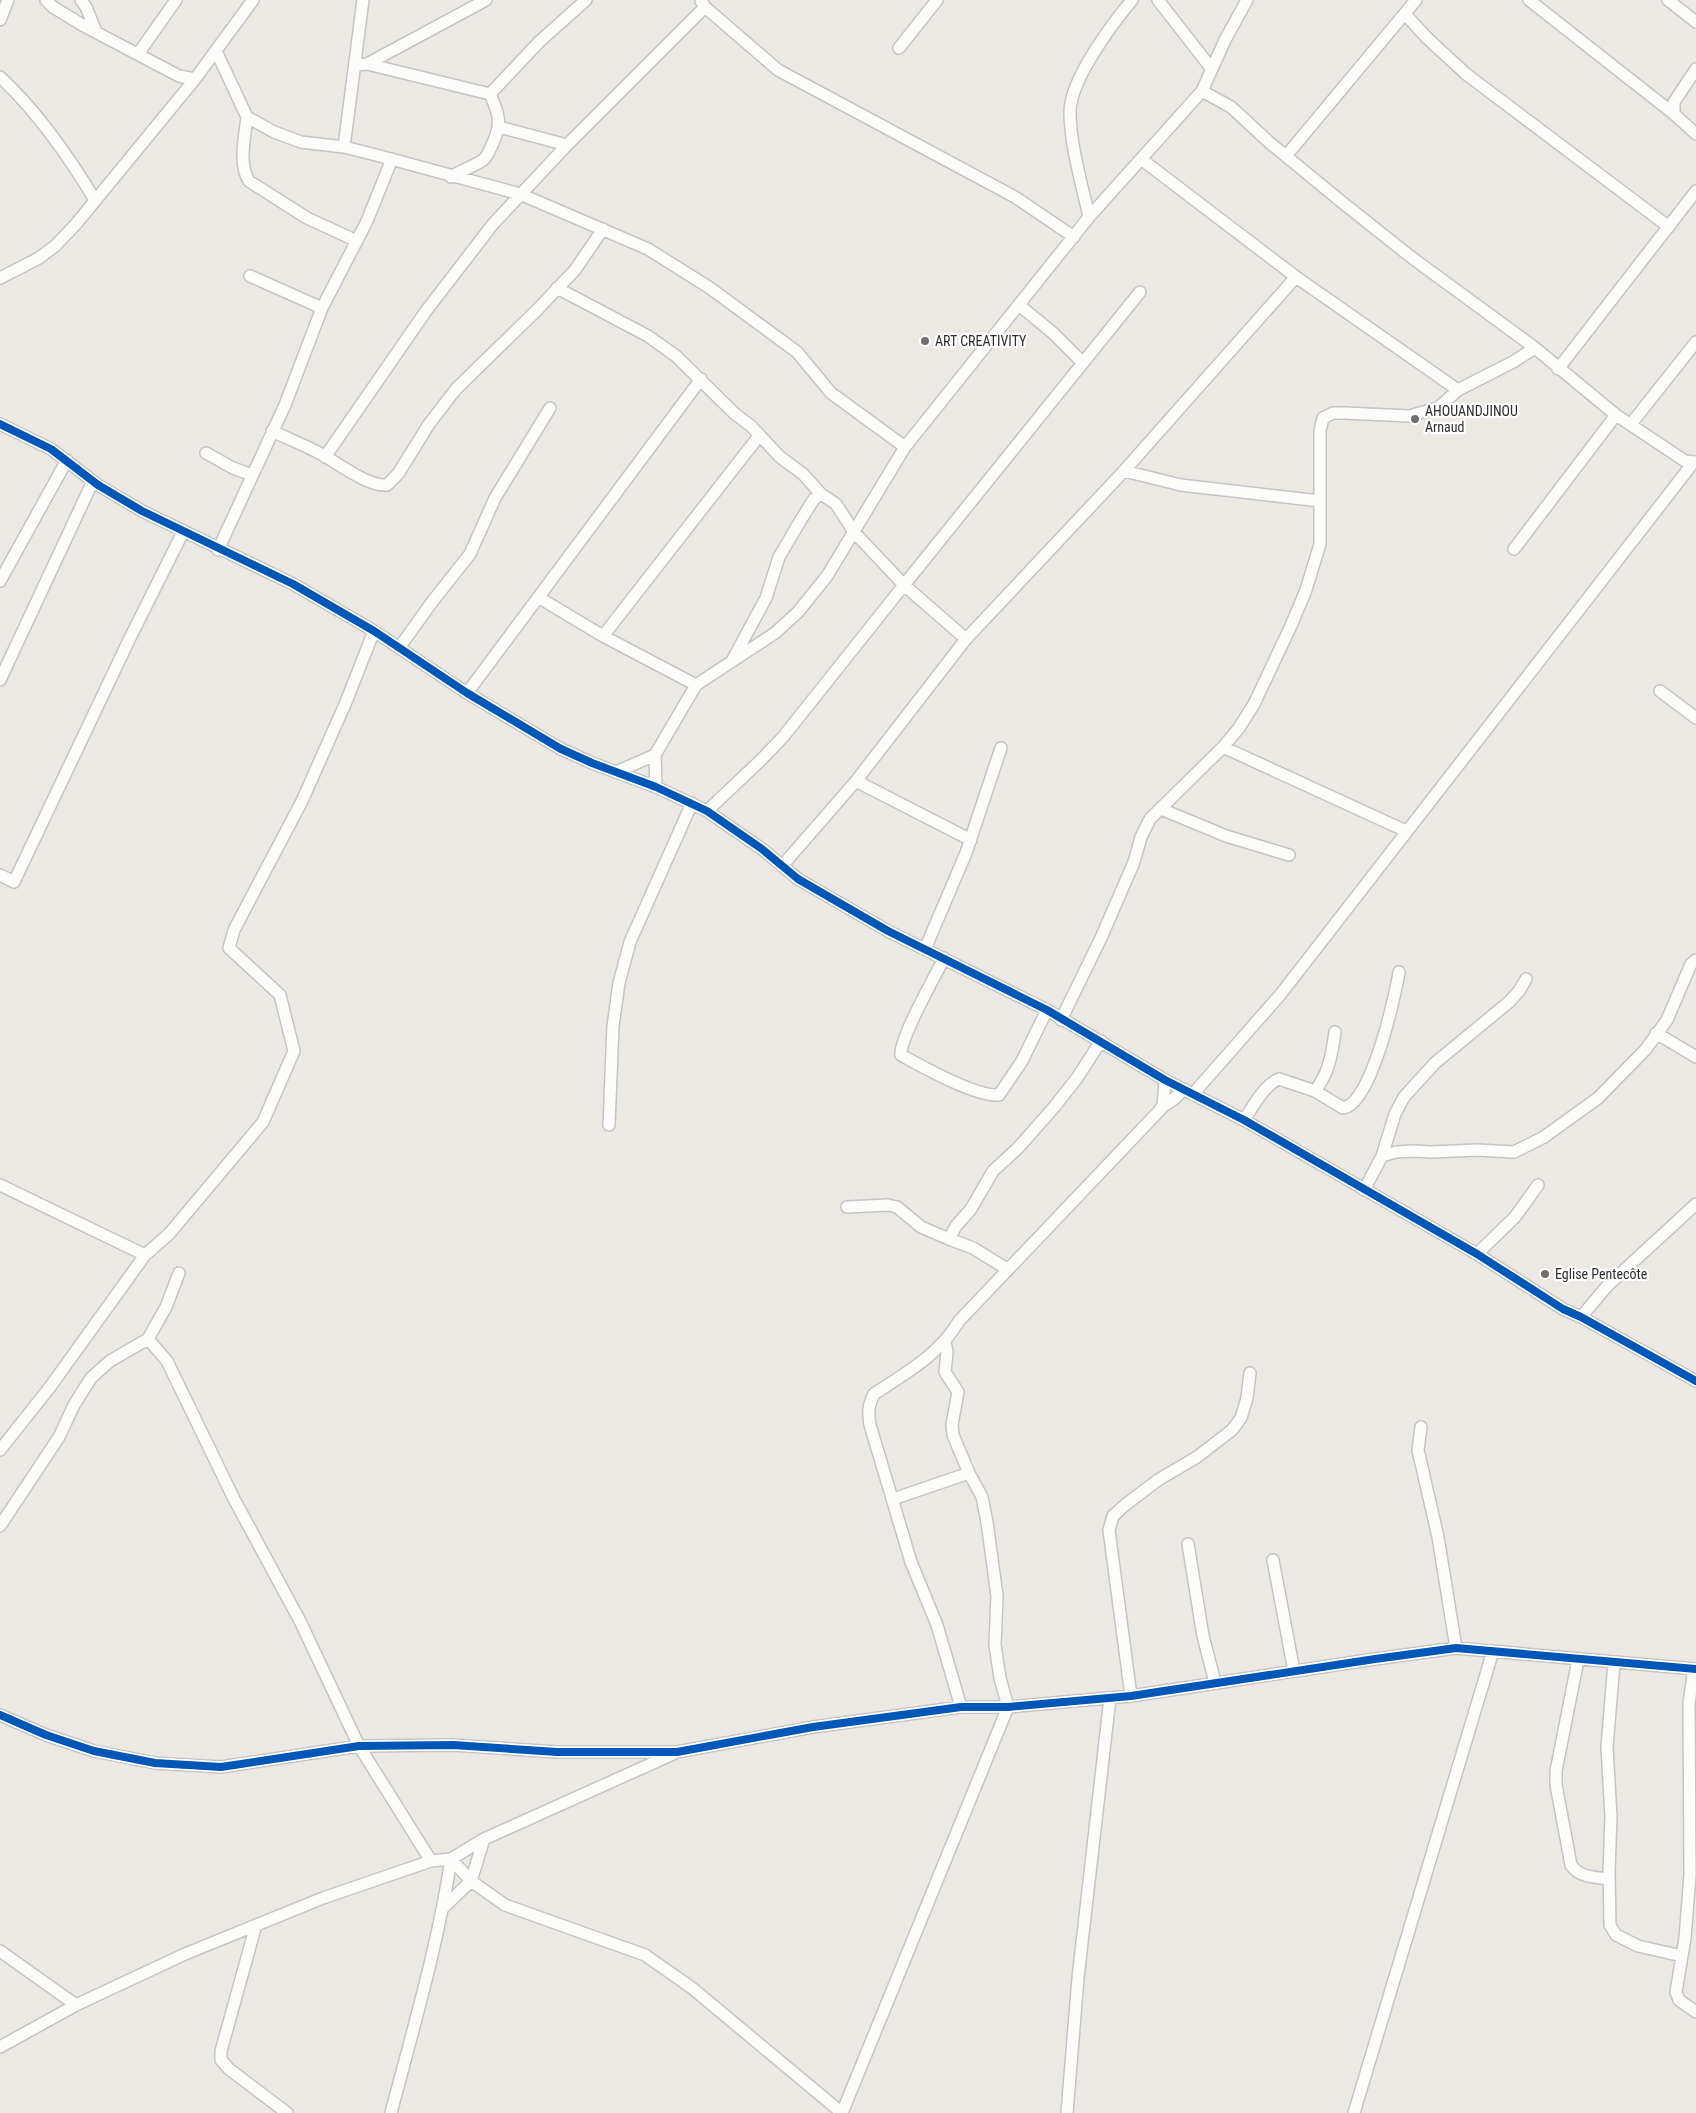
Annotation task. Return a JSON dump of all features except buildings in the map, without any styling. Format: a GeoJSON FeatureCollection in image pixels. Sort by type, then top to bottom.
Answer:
{"type":"FeatureCollection","features":[{"type":"Feature","properties":{"kind":"street"},"geometry":{"type":"LineString","coordinates":[[0,20],[8,0]]}},
{"type":"Feature","properties":{"kind":"street"},"geometry":{"type":"LineString","coordinates":[[46,0],[60,12],[96,32],[179,76],[195,79]]}},
{"type":"Feature","properties":{"kind":"street"},"geometry":{"type":"LineString","coordinates":[[81,0],[86,7],[96,32]]}},
{"type":"Feature","properties":{"kind":"street"},"geometry":{"type":"LineString","coordinates":[[138,54],[176,0]]}},
{"type":"Feature","properties":{"kind":"street"},"geometry":{"type":"LineString","coordinates":[[0,278],[39,258],[55,246],[76,224],[134,156],[254,0]]}},
{"type":"Feature","properties":{"kind":"street"},"geometry":{"type":"LineString","coordinates":[[344,147],[361,65],[363,0]]}},
{"type":"Feature","properties":{"kind":"street"},"geometry":{"type":"LineString","coordinates":[[361,65],[486,0]]}},
{"type":"Feature","properties":{"kind":"street"},"geometry":{"type":"LineString","coordinates":[[490,94],[539,42],[586,0]]}},
{"type":"Feature","properties":{"kind":"street"},"geometry":{"type":"LineString","coordinates":[[899,48],[937,0]]}},
{"type":"Feature","properties":{"kind":"street"},"geometry":{"type":"LineString","coordinates":[[1089,217],[1071,128],[1070,110],[1081,72],[1132,0]]}},
{"type":"Feature","properties":{"kind":"street"},"geometry":{"type":"LineString","coordinates":[[1158,0],[1211,68]]}},
{"type":"Feature","properties":{"kind":"street"},"geometry":{"type":"LineString","coordinates":[[656,787],[655,755],[696,685],[776,633],[798,612],[827,576],[905,447],[1089,217],[1202,91],[1211,68],[1247,0]]}},
{"type":"Feature","properties":{"kind":"street"},"geometry":{"type":"LineString","coordinates":[[1286,156],[1416,0]]}},
{"type":"Feature","properties":{"kind":"street"},"geometry":{"type":"LineString","coordinates":[[1529,0],[1674,114],[1696,134]]}},
{"type":"Feature","properties":{"kind":"street"},"geometry":{"type":"LineString","coordinates":[[1668,0],[1696,22]]}},
{"type":"Feature","properties":{"kind":"street"},"geometry":{"type":"LineString","coordinates":[[325,457],[443,287],[520,194],[703,3],[778,70],[1015,197],[1074,236]]}},
{"type":"Feature","properties":{"kind":"street"},"geometry":{"type":"LineString","coordinates":[[1405,14],[1426,37],[1466,74],[1669,227]]}},
{"type":"Feature","properties":{"kind":"street"},"geometry":{"type":"LineString","coordinates":[[216,50],[247,117],[243,161],[244,174],[249,181],[307,218],[357,241]]}},
{"type":"Feature","properties":{"kind":"street"},"geometry":{"type":"LineString","coordinates":[[361,65],[490,94]]}},
{"type":"Feature","properties":{"kind":"street"},"geometry":{"type":"LineString","coordinates":[[1674,114],[1674,102],[1696,70]]}},
{"type":"Feature","properties":{"kind":"street"},"geometry":{"type":"LineString","coordinates":[[0,77],[68,156],[95,200]]}},
{"type":"Feature","properties":{"kind":"street"},"geometry":{"type":"LineString","coordinates":[[961,1707],[937,1625],[910,1562],[870,1424],[868,1411],[874,1394],[921,1363],[945,1341],[959,1321],[1007,1269],[1124,1149],[1163,1106],[1189,1091],[1280,994],[1694,463],[1684,461],[1616,415],[1558,369],[1535,348],[1411,256],[1286,156],[1231,107],[1202,91]]}},
{"type":"Feature","properties":{"kind":"street"},"geometry":{"type":"LineString","coordinates":[[451,177],[482,161],[487,156],[499,127],[499,118],[490,94]]}},
{"type":"Feature","properties":{"kind":"street"},"geometry":{"type":"LineString","coordinates":[[247,117],[287,138],[312,144],[344,147],[520,194],[648,249],[710,288],[797,352],[831,393],[905,447]]}},
{"type":"Feature","properties":{"kind":"street"},"geometry":{"type":"LineString","coordinates":[[499,127],[567,144]]}},
{"type":"Feature","properties":{"kind":"street"},"geometry":{"type":"LineString","coordinates":[[218,550],[285,404],[322,308],[357,241],[392,159]]}},
{"type":"Feature","properties":{"kind":"street"},"geometry":{"type":"LineString","coordinates":[[1141,159],[1296,277],[1458,390]]}},
{"type":"Feature","properties":{"kind":"street"},"geometry":{"type":"LineString","coordinates":[[1558,369],[1696,191]]}},
{"type":"Feature","properties":{"kind":"street"},"geometry":{"type":"LineString","coordinates":[[272,431],[374,483],[382,486],[392,482],[429,424],[456,389],[537,310],[580,264],[603,229]]}},
{"type":"Feature","properties":{"kind":"street"},"geometry":{"type":"LineString","coordinates":[[250,276],[322,308]]}},
{"type":"Feature","properties":{"kind":"street"},"geometry":{"type":"LineString","coordinates":[[782,866],[856,781],[966,639],[1124,471],[1296,277]]}},
{"type":"Feature","properties":{"kind":"street"},"geometry":{"type":"LineString","coordinates":[[557,288],[648,336],[676,356],[780,457],[802,474],[821,494],[836,504],[854,532],[904,585],[966,639]]}},
{"type":"Feature","properties":{"kind":"street"},"geometry":{"type":"LineString","coordinates":[[707,811],[783,737],[1140,292]]}},
{"type":"Feature","properties":{"kind":"street"},"geometry":{"type":"LineString","coordinates":[[1019,305],[1053,332],[1083,363]]}},
{"type":"Feature","properties":{"kind":"street"},"geometry":{"type":"LineString","coordinates":[[1631,424],[1696,342]]}},
{"type":"Feature","properties":{"kind":"street"},"geometry":{"type":"LineString","coordinates":[[1061,1020],[1078,988],[1134,862],[1140,837],[1150,818],[1223,747],[1239,728],[1254,704],[1306,590],[1320,544],[1320,431],[1323,418],[1333,413],[1409,416],[1438,408],[1458,390],[1513,362],[1535,348]]}},
{"type":"Feature","properties":{"kind":"street"},"geometry":{"type":"LineString","coordinates":[[467,693],[701,379]]}},
{"type":"Feature","properties":{"kind":"street"},"geometry":{"type":"LineString","coordinates":[[399,648],[470,554],[495,498],[550,408]]}},
{"type":"Feature","properties":{"kind":"street"},"geometry":{"type":"LineString","coordinates":[[1514,549],[1616,415]]}},
{"type":"Feature","properties":{"kind":"street"},"geometry":{"type":"LineString","coordinates":[[0,424],[51,449],[93,481],[142,511],[218,550],[292,584],[374,631],[467,693],[561,749],[656,787],[707,811],[762,849],[798,879],[888,931],[1047,1010],[1165,1080],[1244,1120],[1477,1254],[1563,1309],[1581,1317],[1696,1381]]}},
{"type":"Feature","properties":{"kind":"street"},"geometry":{"type":"LineString","coordinates":[[603,636],[759,436]]}},
{"type":"Feature","properties":{"kind":"street"},"geometry":{"type":"LineString","coordinates":[[206,453],[232,468],[252,475]]}},
{"type":"Feature","properties":{"kind":"street"},"geometry":{"type":"LineString","coordinates":[[0,581],[67,460]]}},
{"type":"Feature","properties":{"kind":"street"},"geometry":{"type":"LineString","coordinates":[[1124,471],[1181,485],[1320,501]]}},
{"type":"Feature","properties":{"kind":"street"},"geometry":{"type":"LineString","coordinates":[[0,680],[93,481]]}},
{"type":"Feature","properties":{"kind":"street"},"geometry":{"type":"LineString","coordinates":[[732,660],[766,598],[779,557],[814,499],[821,494]]}},
{"type":"Feature","properties":{"kind":"street"},"geometry":{"type":"LineString","coordinates":[[0,875],[14,882],[129,640],[181,536]]}},
{"type":"Feature","properties":{"kind":"street"},"geometry":{"type":"LineString","coordinates":[[538,597],[603,636],[696,685]]}},
{"type":"Feature","properties":{"kind":"street"},"geometry":{"type":"LineString","coordinates":[[0,1450],[50,1387],[145,1255],[169,1234],[263,1122],[294,1051],[280,995],[229,948],[234,930],[302,800],[346,702],[374,631]]}},
{"type":"Feature","properties":{"kind":"street"},"geometry":{"type":"LineString","coordinates":[[1660,691],[1696,718]]}},
{"type":"Feature","properties":{"kind":"street"},"geometry":{"type":"LineString","coordinates":[[1223,747],[1406,831]]}},
{"type":"Feature","properties":{"kind":"street"},"geometry":{"type":"LineString","coordinates":[[925,949],[971,840],[1001,748]]}},
{"type":"Feature","properties":{"kind":"street"},"geometry":{"type":"LineString","coordinates":[[616,772],[655,755]]}},
{"type":"Feature","properties":{"kind":"street"},"geometry":{"type":"LineString","coordinates":[[856,781],[971,840]]}},
{"type":"Feature","properties":{"kind":"street"},"geometry":{"type":"LineString","coordinates":[[609,1125],[613,1026],[619,983],[630,942],[692,803]]}},
{"type":"Feature","properties":{"kind":"street"},"geometry":{"type":"LineString","coordinates":[[1161,809],[1226,836],[1288,855]]}},
{"type":"Feature","properties":{"kind":"street"},"geometry":{"type":"LineString","coordinates":[[944,958],[905,1033],[900,1048],[901,1055],[923,1067],[978,1094],[999,1095],[1022,1061],[1047,1010]]}},
{"type":"Feature","properties":{"kind":"street"},"geometry":{"type":"LineString","coordinates":[[1382,1156],[1396,1152],[1414,1151],[1478,1150],[1514,1152],[1544,1137],[1598,1098],[1646,1049],[1667,1020],[1690,964],[1696,960]]}},
{"type":"Feature","properties":{"kind":"street"},"geometry":{"type":"LineString","coordinates":[[1244,1120],[1274,1081],[1278,1079],[1287,1080],[1315,1090],[1343,1108],[1350,1106],[1359,1094],[1374,1064],[1385,1035],[1391,1016],[1399,972]]}},
{"type":"Feature","properties":{"kind":"street"},"geometry":{"type":"LineString","coordinates":[[1364,1190],[1382,1156],[1395,1114],[1404,1097],[1435,1063],[1509,1002],[1526,979]]}},
{"type":"Feature","properties":{"kind":"street"},"geometry":{"type":"LineString","coordinates":[[1315,1090],[1323,1080],[1330,1064],[1335,1032]]}},
{"type":"Feature","properties":{"kind":"street"},"geometry":{"type":"LineString","coordinates":[[1656,1033],[1696,1057]]}},
{"type":"Feature","properties":{"kind":"street"},"geometry":{"type":"LineString","coordinates":[[949,1239],[956,1226],[971,1209],[993,1171],[1012,1154],[1055,1106],[1077,1078],[1101,1041]]}},
{"type":"Feature","properties":{"kind":"street"},"geometry":{"type":"LineString","coordinates":[[1163,1106],[1165,1080]]}},
{"type":"Feature","properties":{"kind":"street"},"geometry":{"type":"LineString","coordinates":[[0,1185],[145,1255]]}},
{"type":"Feature","properties":{"kind":"street"},"geometry":{"type":"LineString","coordinates":[[1477,1254],[1515,1217],[1538,1185]]}},
{"type":"Feature","properties":{"kind":"street"},"geometry":{"type":"LineString","coordinates":[[1581,1317],[1608,1286],[1696,1204]]}},
{"type":"Feature","properties":{"kind":"street"},"geometry":{"type":"LineString","coordinates":[[847,1207],[888,1205],[897,1207],[921,1227],[973,1248],[1007,1269]]}},
{"type":"Feature","properties":{"kind":"street"},"geometry":{"type":"LineString","coordinates":[[0,1526],[59,1437],[74,1404],[91,1378],[110,1361],[148,1339],[166,1307],[179,1273]]}},
{"type":"Feature","properties":{"kind":"street"},"geometry":{"type":"LineString","coordinates":[[148,1339],[167,1361],[234,1498],[300,1621],[359,1746],[431,1861]]}},
{"type":"Feature","properties":{"kind":"street"},"geometry":{"type":"LineString","coordinates":[[451,1859],[471,1881],[505,1905],[645,1955],[692,1988],[842,2113],[1008,1708],[1000,1678],[995,1645],[997,1596],[988,1522],[982,1497],[969,1473],[953,1435],[952,1425],[958,1392],[945,1372],[947,1352],[945,1341]]}},
{"type":"Feature","properties":{"kind":"street"},"geometry":{"type":"LineString","coordinates":[[1131,1696],[1109,1530],[1113,1516],[1125,1504],[1158,1480],[1197,1457],[1232,1430],[1241,1418],[1247,1398],[1250,1373]]}},
{"type":"Feature","properties":{"kind":"street"},"geometry":{"type":"LineString","coordinates":[[1421,1427],[1418,1450],[1438,1537],[1456,1648]]}},
{"type":"Feature","properties":{"kind":"street"},"geometry":{"type":"LineString","coordinates":[[893,1499],[969,1473]]}},
{"type":"Feature","properties":{"kind":"street"},"geometry":{"type":"LineString","coordinates":[[1188,1544],[1203,1636],[1215,1682]]}},
{"type":"Feature","properties":{"kind":"street"},"geometry":{"type":"LineString","coordinates":[[1273,1560],[1294,1671]]}},
{"type":"Feature","properties":{"kind":"street"},"geometry":{"type":"LineString","coordinates":[[0,1715],[46,1735],[94,1750],[155,1763],[200,1767],[247,1764],[359,1746],[453,1745],[557,1752],[677,1752],[814,1727],[961,1707],[1008,1708],[1131,1696],[1215,1682],[1456,1648],[1695,1669],[1689,1703],[1690,1875],[1682,1956],[1676,1992],[1679,2000],[1696,2012]]}},
{"type":"Feature","properties":{"kind":"street"},"geometry":{"type":"LineString","coordinates":[[1354,2113],[1493,1651]]}},
{"type":"Feature","properties":{"kind":"street"},"geometry":{"type":"LineString","coordinates":[[1578,1660],[1556,1771],[1556,1785],[1572,1865],[1575,1871],[1583,1875],[1609,1879]]}},
{"type":"Feature","properties":{"kind":"street"},"geometry":{"type":"LineString","coordinates":[[1614,1663],[1607,1747],[1611,1817],[1610,1925],[1616,1935],[1638,1946],[1682,1956]]}},
{"type":"Feature","properties":{"kind":"street"},"geometry":{"type":"LineString","coordinates":[[1067,2113],[1078,1978],[1110,1698]]}},
{"type":"Feature","properties":{"kind":"street"},"geometry":{"type":"LineString","coordinates":[[0,2047],[76,2005],[185,1954],[323,1898],[431,1861],[451,1859],[484,1839],[677,1752]]}},
{"type":"Feature","properties":{"kind":"street"},"geometry":{"type":"LineString","coordinates":[[444,1908],[471,1881],[484,1839]]}},
{"type":"Feature","properties":{"kind":"street"},"geometry":{"type":"LineString","coordinates":[[391,2113],[444,1908],[451,1859]]}},
{"type":"Feature","properties":{"kind":"street"},"geometry":{"type":"LineString","coordinates":[[256,1925],[221,2051],[221,2060],[229,2069],[287,2113]]}},
{"type":"Feature","properties":{"kind":"street"},"geometry":{"type":"LineString","coordinates":[[0,1951],[76,2005]]}},
{"type":"Feature","properties":{"kind":"cycle path"},"geometry":{"type":"LineString","coordinates":[[0,424],[51,449],[98,485],[142,511],[293,584],[374,631],[467,693],[561,749],[656,787],[707,811],[762,849],[798,879],[888,931],[1047,1010],[1165,1080],[1244,1120],[1477,1254],[1563,1309],[1581,1317],[1696,1381]]}},
{"type":"Feature","properties":{"kind":"cycle path"},"geometry":{"type":"LineString","coordinates":[[0,1715],[46,1735],[94,1751],[155,1763],[221,1767],[359,1746],[453,1745],[557,1752],[677,1752],[813,1727],[961,1707],[1008,1707],[1131,1696],[1456,1648],[1696,1669]]}},
{"type":"Feature","properties":{"kind":"place","name":"ART CREATIVITY"},"geometry":{"type":"Point","coordinates":[925,341]}},
{"type":"Feature","properties":{"kind":"place","name":"AHOUANDJINOU Arnaud"},"geometry":{"type":"Point","coordinates":[1415,419]}},
{"type":"Feature","properties":{"kind":"place","name":"Eglise Pentecôte"},"geometry":{"type":"Point","coordinates":[1545,1274]}}]}
